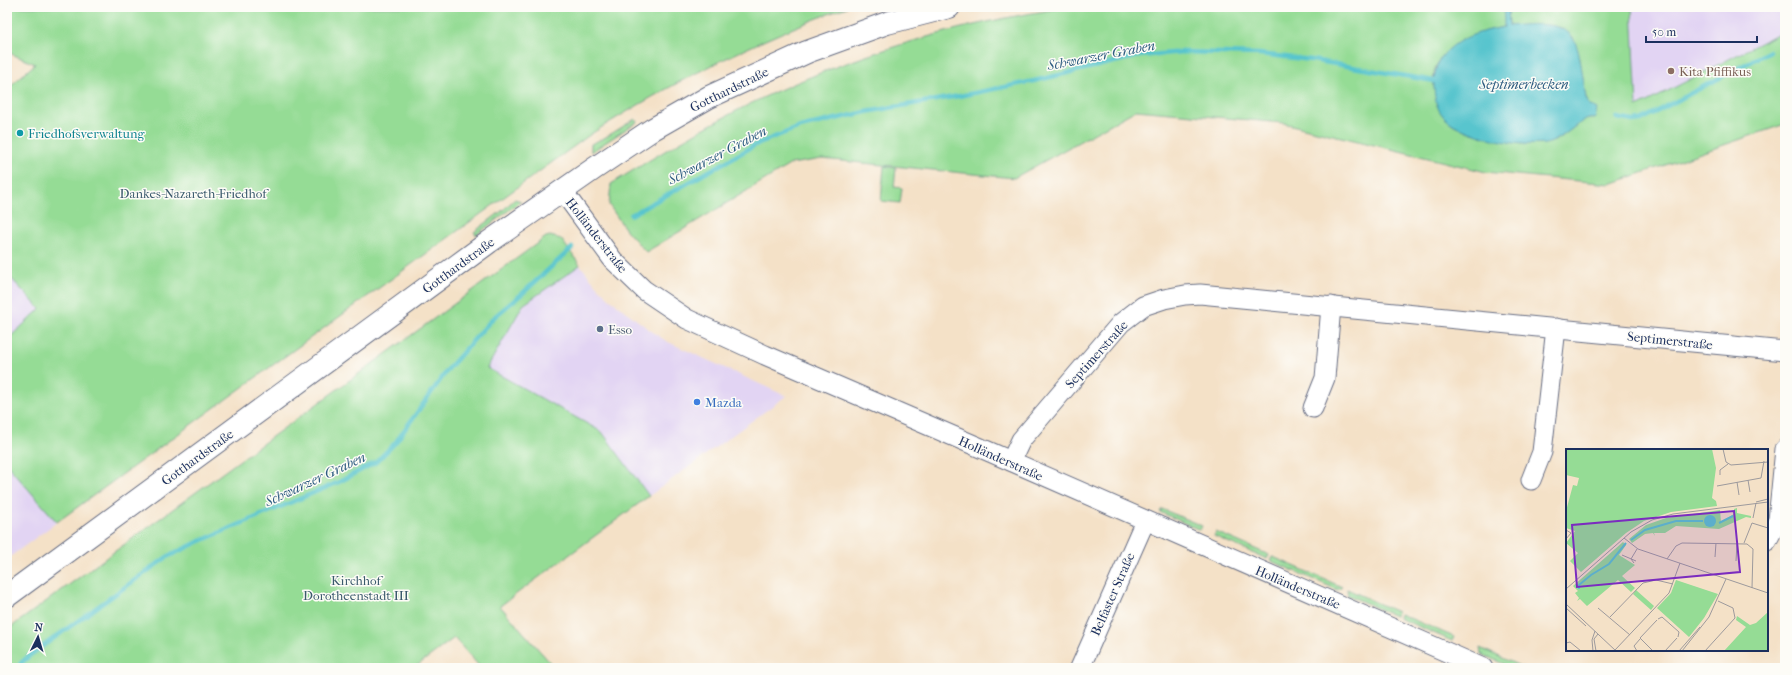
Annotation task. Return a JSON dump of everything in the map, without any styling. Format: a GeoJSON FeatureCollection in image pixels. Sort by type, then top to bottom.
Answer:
{"type":"FeatureCollection","features":[{"type":"Feature","properties":{"kind":"main road","name":"Gotthardstraße"},"geometry":{"type":"LineString","coordinates":[[7,596],[562,190],[653,129],[709,97],[807,52],[887,23],[949,7]]}},
{"type":"Feature","properties":{"kind":"street","name":"Holländerstraße"},"geometry":{"type":"LineString","coordinates":[[562,190],[613,260],[644,290],[687,319],[765,355],[1483,668]]}},
{"type":"Feature","properties":{"kind":"street","name":"Septimerstraße"},"geometry":{"type":"LineString","coordinates":[[1011,461],[1021,440],[1044,411],[1121,323],[1143,306],[1164,299],[1185,295],[1200,294],[1331,306],[1785,351]]}},
{"type":"Feature","properties":{"kind":"street"},"geometry":{"type":"LineString","coordinates":[[1313,408],[1325,378],[1331,306]]}},
{"type":"Feature","properties":{"kind":"street"},"geometry":{"type":"LineString","coordinates":[[1531,480],[1542,452],[1556,328]]}},
{"type":"Feature","properties":{"kind":"street"},"geometry":{"type":"LineString","coordinates":[[1768,539],[1778,520],[1785,450]]}},
{"type":"Feature","properties":{"kind":"street","name":"Belfaster Straße"},"geometry":{"type":"LineString","coordinates":[[1080,668],[1145,521]]}},
{"type":"Feature","properties":{"kind":"shaded area","name":"Kita Pfiffikus"},"geometry":{"type":"Polygon","coordinates":[[[1632,7],[1785,7],[1785,31],[1637,107],[1632,7]]]}},
{"type":"Feature","properties":{"kind":"shaded area"},"geometry":{"type":"Polygon","coordinates":[[[580,265],[611,300],[666,341],[786,396],[649,496],[602,432],[487,368],[523,305],[580,265]]]}},
{"type":"Feature","properties":{"kind":"shaded area"},"geometry":{"type":"Polygon","coordinates":[[[7,274],[40,309],[10,337],[7,334],[7,274]]]}},
{"type":"Feature","properties":{"kind":"shaded area"},"geometry":{"type":"Polygon","coordinates":[[[7,465],[57,522],[7,559],[7,465]]]}},
{"type":"Feature","properties":{"kind":"green space","name":"Dankes-Nazareth-Friedhof"},"geometry":{"type":"Polygon","coordinates":[[[7,7],[847,7],[780,33],[716,63],[653,97],[591,134],[57,522],[7,465],[7,334],[10,337],[40,309],[7,274],[7,89],[35,64],[7,52],[7,7]]]}},
{"type":"Feature","properties":{"kind":"green space"},"geometry":{"type":"Polygon","coordinates":[[[1071,7],[1632,7],[1637,107],[1785,31],[1785,124],[1610,184],[1486,172],[1283,123],[1136,110],[1014,178],[822,159],[791,164],[646,252],[626,230],[609,205],[611,184],[712,124],[775,92],[883,50],[957,29],[1033,13],[1071,7]],[[1508,10],[1504,27],[1493,29],[1469,38],[1446,53],[1438,62],[1434,73],[1434,85],[1449,121],[1463,129],[1487,137],[1513,143],[1544,144],[1557,140],[1583,121],[1595,119],[1594,109],[1589,105],[1586,98],[1573,37],[1562,28],[1550,25],[1509,26],[1508,10]]]}},
{"type":"Feature","properties":{"kind":"green space"},"geometry":{"type":"Polygon","coordinates":[[[635,119],[637,122],[591,152],[591,144],[606,137],[635,119]]]}},
{"type":"Feature","properties":{"kind":"green space"},"geometry":{"type":"Polygon","coordinates":[[[884,166],[896,168],[894,187],[902,188],[900,203],[881,201],[884,166]]]}},
{"type":"Feature","properties":{"kind":"green space"},"geometry":{"type":"Polygon","coordinates":[[[515,199],[521,201],[476,235],[474,232],[515,199]]]}},
{"type":"Feature","properties":{"kind":"green space","name":"Kirchhof Dorotheenstadt III"},"geometry":{"type":"Polygon","coordinates":[[[550,236],[561,239],[580,265],[523,305],[487,368],[602,432],[649,496],[500,606],[555,668],[481,668],[454,638],[414,668],[7,668],[7,630],[546,237],[550,236]]]}},
{"type":"Feature","properties":{"kind":"green space"},"geometry":{"type":"Polygon","coordinates":[[[1162,509],[1202,526],[1200,530],[1160,512],[1162,509]]]}},
{"type":"Feature","properties":{"kind":"green space"},"geometry":{"type":"Polygon","coordinates":[[[1216,532],[1269,555],[1267,559],[1214,536],[1216,532]]]}},
{"type":"Feature","properties":{"kind":"green space"},"geometry":{"type":"Polygon","coordinates":[[[1273,557],[1342,587],[1338,590],[1271,561],[1273,557]]]}},
{"type":"Feature","properties":{"kind":"green space"},"geometry":{"type":"Polygon","coordinates":[[[1347,589],[1397,612],[1395,616],[1348,595],[1347,589]]]}},
{"type":"Feature","properties":{"kind":"green space"},"geometry":{"type":"Polygon","coordinates":[[[1400,614],[1454,637],[1452,641],[1399,618],[1400,614]]]}},
{"type":"Feature","properties":{"kind":"green space"},"geometry":{"type":"Polygon","coordinates":[[[1480,648],[1524,668],[1513,668],[1481,654],[1480,648]]]}},
{"type":"Feature","properties":{"kind":"water","name":"Septimerbecken"},"geometry":{"type":"Polygon","coordinates":[[[1508,10],[1509,26],[1533,24],[1550,25],[1563,29],[1571,36],[1580,59],[1586,98],[1589,105],[1597,109],[1595,119],[1590,119],[1578,124],[1552,142],[1545,144],[1521,144],[1477,135],[1452,124],[1441,114],[1435,100],[1434,88],[1434,77],[1438,62],[1454,45],[1467,37],[1504,27],[1504,11],[1508,10]]]}},
{"type":"Feature","properties":{"kind":"waterway","name":"Schwarzer Graben"},"geometry":{"type":"LineString","coordinates":[[1617,118],[1633,121],[1641,120],[1770,51]]}},
{"type":"Feature","properties":{"kind":"waterway","name":"Schwarzer Graben"},"geometry":{"type":"LineString","coordinates":[[631,215],[759,143],[800,127],[866,112],[1034,81],[1139,56],[1183,52],[1259,54],[1312,60],[1440,82]]}},
{"type":"Feature","properties":{"kind":"waterway","name":"Schwarzer Graben"},"geometry":{"type":"LineString","coordinates":[[18,668],[29,656],[167,557],[198,542],[339,482],[376,462],[395,443],[449,368],[493,318],[572,248]]}},
{"type":"Feature","properties":{"kind":"place","name":"Kita Pfiffikus"},"geometry":{"type":"Point","coordinates":[1671,71]}},
{"type":"Feature","properties":{"kind":"place","name":"Friedhofsverwaltung"},"geometry":{"type":"Point","coordinates":[20,133]}},
{"type":"Feature","properties":{"kind":"place","name":"Esso"},"geometry":{"type":"Point","coordinates":[600,329]}},
{"type":"Feature","properties":{"kind":"place","name":"Mazda"},"geometry":{"type":"Point","coordinates":[697,402]}}]}
